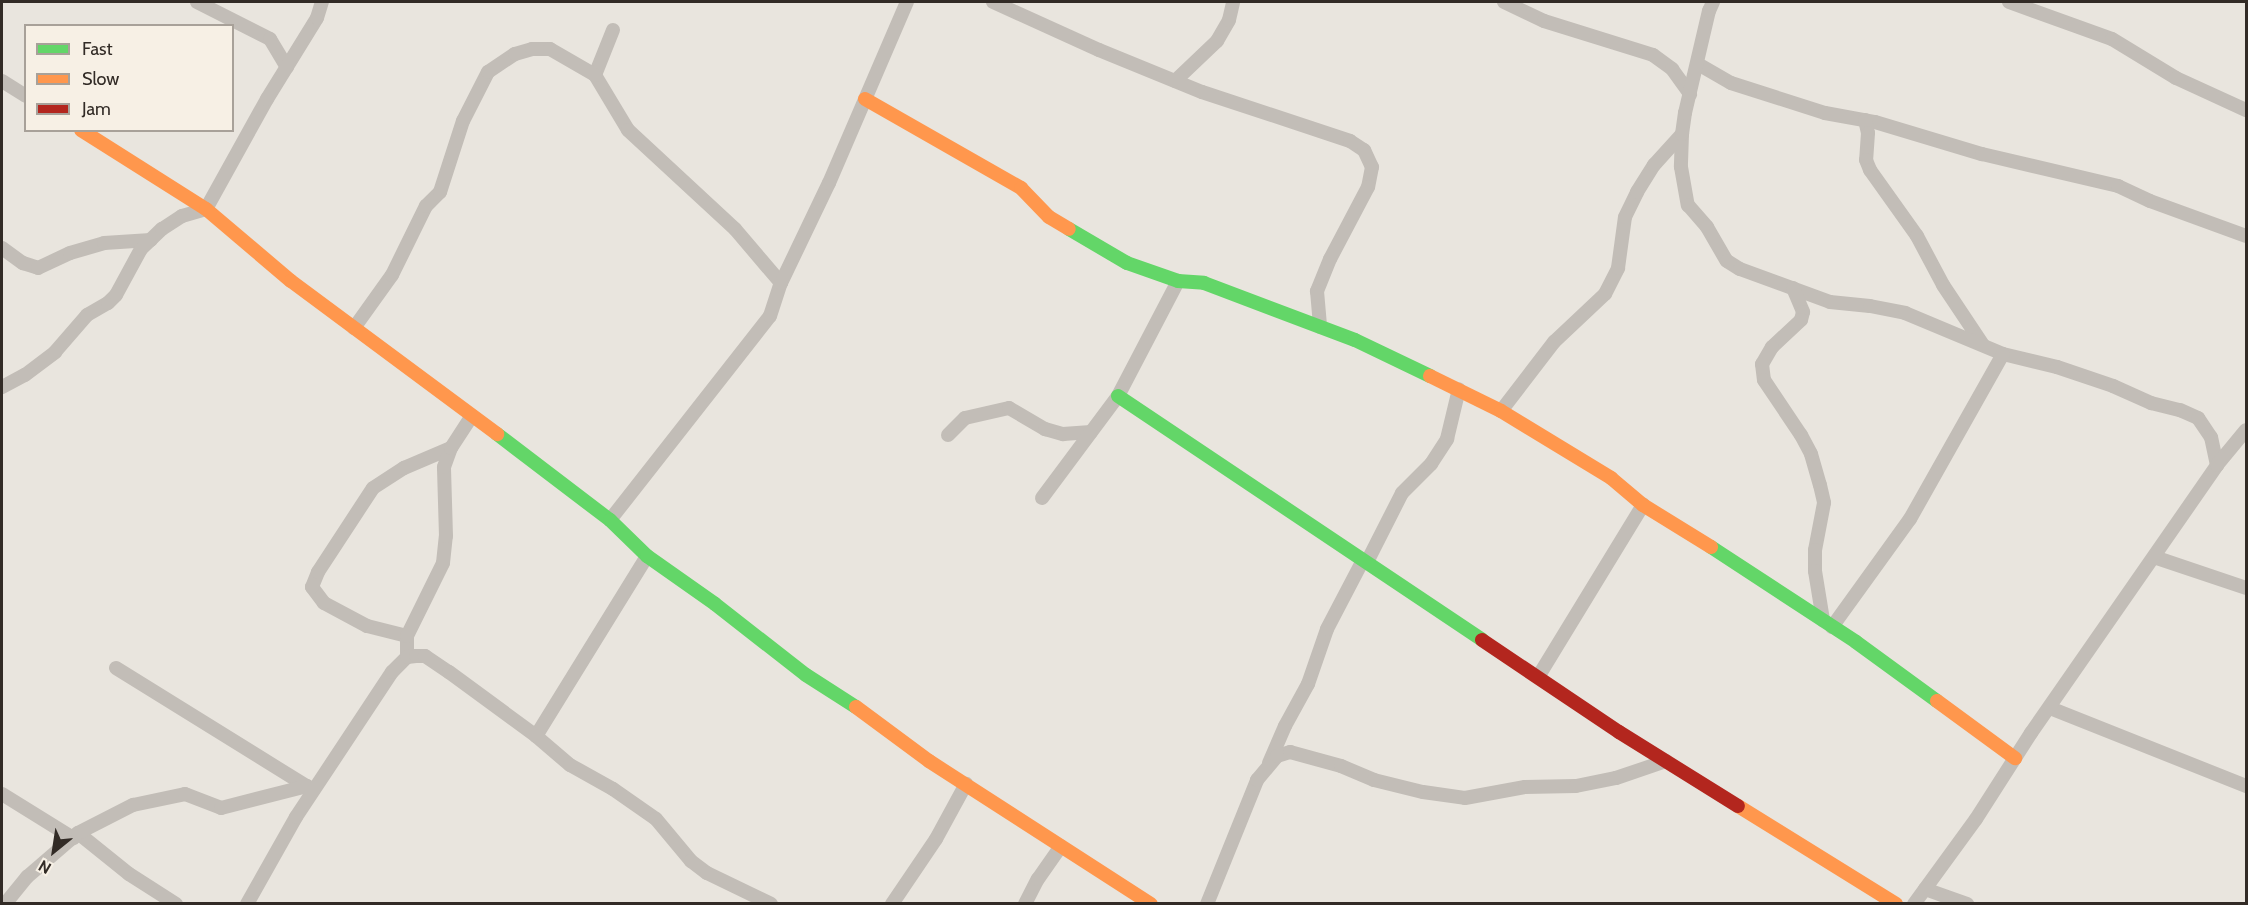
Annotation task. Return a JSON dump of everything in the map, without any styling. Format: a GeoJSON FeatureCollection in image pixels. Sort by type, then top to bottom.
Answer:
{"type":"FeatureCollection","features":[{"type":"Feature","properties":{"kind":"street"},"geometry":{"type":"LineString","coordinates":[[197,2],[270,39],[287,67]]}},
{"type":"Feature","properties":{"kind":"street"},"geometry":{"type":"LineString","coordinates":[[2,387],[33,369],[55,352],[87,315],[108,303],[116,295],[136,256],[151,240],[182,216],[206,209],[317,18],[321,2]]}},
{"type":"Feature","properties":{"kind":"street"},"geometry":{"type":"LineString","coordinates":[[610,520],[770,316],[781,283],[829,183],[907,2]]}},
{"type":"Feature","properties":{"kind":"street"},"geometry":{"type":"LineString","coordinates":[[993,2],[1174,81],[1350,141],[1364,150],[1372,167],[1368,187],[1330,259],[1317,291],[1320,327]]}},
{"type":"Feature","properties":{"kind":"street"},"geometry":{"type":"LineString","coordinates":[[1174,81],[1216,41],[1229,20],[1233,2]]}},
{"type":"Feature","properties":{"kind":"street"},"geometry":{"type":"LineString","coordinates":[[1504,2],[1544,21],[1653,55],[1672,69],[1690,94]]}},
{"type":"Feature","properties":{"kind":"street"},"geometry":{"type":"LineString","coordinates":[[1713,2],[1690,94],[1683,134],[1681,167],[1688,205],[1694,215],[1707,227],[1727,261],[1740,269],[1830,302],[1870,306],[1905,313],[2003,354],[2057,367],[2113,386],[2151,403],[2180,410],[2198,418],[2211,437],[2217,465]]}},
{"type":"Feature","properties":{"kind":"street"},"geometry":{"type":"LineString","coordinates":[[2009,2],[2112,39],[2176,78],[2247,110]]}},
{"type":"Feature","properties":{"kind":"street"},"geometry":{"type":"LineString","coordinates":[[595,75],[613,30]]}},
{"type":"Feature","properties":{"kind":"street"},"geometry":{"type":"LineString","coordinates":[[354,328],[392,275],[426,206],[440,192],[463,121],[488,72],[514,54],[532,49],[550,49],[595,75],[628,130],[735,229],[781,283]]}},
{"type":"Feature","properties":{"kind":"street"},"geometry":{"type":"LineString","coordinates":[[1698,64],[1731,83],[1824,113],[1865,120],[1982,154],[2118,186],[2150,201],[2247,236]]}},
{"type":"Feature","properties":{"kind":"street"},"geometry":{"type":"LineString","coordinates":[[2,81],[24,95]]}},
{"type":"Feature","properties":{"kind":"street"},"geometry":{"type":"LineString","coordinates":[[865,99],[1021,188],[1049,217],[1127,263],[1178,281],[1204,283],[1355,340],[1501,411],[1611,478],[1643,505],[1828,624],[2015,758]]}},
{"type":"Feature","properties":{"kind":"street"},"geometry":{"type":"LineString","coordinates":[[1865,120],[1868,133],[1866,160],[1870,170],[1917,236],[1943,285],[1984,346]]}},
{"type":"Feature","properties":{"kind":"street"},"geometry":{"type":"LineString","coordinates":[[84,132],[206,209],[291,281],[610,520],[647,556],[715,604],[806,675],[966,784],[1151,903]]}},
{"type":"Feature","properties":{"kind":"street"},"geometry":{"type":"LineString","coordinates":[[1501,411],[1554,342],[1605,294],[1618,268],[1625,217],[1637,192],[1654,165],[1683,134]]}},
{"type":"Feature","properties":{"kind":"street"},"geometry":{"type":"LineString","coordinates":[[2,248],[22,263],[38,268],[70,253],[104,243],[151,240]]}},
{"type":"Feature","properties":{"kind":"street"},"geometry":{"type":"LineString","coordinates":[[1042,498],[1118,396],[1178,281]]}},
{"type":"Feature","properties":{"kind":"street"},"geometry":{"type":"LineString","coordinates":[[1793,288],[1803,312],[1801,320],[1772,347],[1762,364],[1764,380],[1811,454],[1820,485],[1824,503],[1815,550],[1815,572],[1828,624]]}},
{"type":"Feature","properties":{"kind":"street"},"geometry":{"type":"LineString","coordinates":[[1828,624],[1910,519],[2003,354]]}},
{"type":"Feature","properties":{"kind":"street"},"geometry":{"type":"LineString","coordinates":[[1207,903],[1248,800],[1308,684],[1327,629],[1402,493],[1431,464],[1448,439],[1459,389]]}},
{"type":"Feature","properties":{"kind":"street"},"geometry":{"type":"LineString","coordinates":[[1118,396],[1284,510],[1365,561],[1666,761],[1896,903]]}},
{"type":"Feature","properties":{"kind":"street"},"geometry":{"type":"LineString","coordinates":[[948,435],[965,418],[1009,408],[1045,429],[1063,434],[1091,432]]}},
{"type":"Feature","properties":{"kind":"street"},"geometry":{"type":"LineString","coordinates":[[407,657],[407,636],[443,562],[446,536],[444,467],[451,448],[472,416]]}},
{"type":"Feature","properties":{"kind":"street"},"geometry":{"type":"LineString","coordinates":[[1914,903],[1976,819],[2015,758],[2217,465],[2247,430]]}},
{"type":"Feature","properties":{"kind":"street"},"geometry":{"type":"LineString","coordinates":[[407,636],[367,626],[324,603],[312,587],[318,572],[373,488],[404,468],[451,448]]}},
{"type":"Feature","properties":{"kind":"street"},"geometry":{"type":"LineString","coordinates":[[1538,677],[1643,505]]}},
{"type":"Feature","properties":{"kind":"street"},"geometry":{"type":"LineString","coordinates":[[536,736],[647,556]]}},
{"type":"Feature","properties":{"kind":"street"},"geometry":{"type":"LineString","coordinates":[[2154,557],[2247,588]]}},
{"type":"Feature","properties":{"kind":"street"},"geometry":{"type":"LineString","coordinates":[[247,903],[310,787],[392,672],[407,657],[425,656],[536,736],[570,765],[613,789],[656,819],[691,861],[707,873],[771,903]]}},
{"type":"Feature","properties":{"kind":"street"},"geometry":{"type":"LineString","coordinates":[[116,668],[215,727],[299,784],[310,787]]}},
{"type":"Feature","properties":{"kind":"street"},"geometry":{"type":"LineString","coordinates":[[2050,708],[2247,786]]}},
{"type":"Feature","properties":{"kind":"street"},"geometry":{"type":"LineString","coordinates":[[1269,763],[1277,756],[1290,752],[1341,766],[1374,780],[1423,792],[1465,798],[1525,787],[1576,786],[1616,778],[1666,761]]}},
{"type":"Feature","properties":{"kind":"street"},"geometry":{"type":"LineString","coordinates":[[892,903],[936,838],[966,784]]}},
{"type":"Feature","properties":{"kind":"street"},"geometry":{"type":"LineString","coordinates":[[4,903],[27,877],[75,835],[133,805],[185,794],[221,808],[310,787]]}},
{"type":"Feature","properties":{"kind":"street"},"geometry":{"type":"LineString","coordinates":[[2,795],[75,835],[129,874],[176,903]]}},
{"type":"Feature","properties":{"kind":"street"},"geometry":{"type":"LineString","coordinates":[[1025,903],[1038,879],[1062,846]]}},
{"type":"Feature","properties":{"kind":"street"},"geometry":{"type":"LineString","coordinates":[[1925,889],[1967,903]]}},
{"type":"Feature","properties":{"kind":"traffic: fast"},"geometry":{"type":"LineString","coordinates":[[1069,229],[1127,263],[1178,281],[1204,283],[1355,340],[1430,376]]}},
{"type":"Feature","properties":{"kind":"traffic: fast"},"geometry":{"type":"LineString","coordinates":[[1118,396],[1482,640]]}},
{"type":"Feature","properties":{"kind":"traffic: fast"},"geometry":{"type":"LineString","coordinates":[[497,434],[610,520],[647,556],[715,604],[806,675],[856,707]]}},
{"type":"Feature","properties":{"kind":"traffic: fast"},"geometry":{"type":"LineString","coordinates":[[1711,547],[1856,642],[1937,701]]}},
{"type":"Feature","properties":{"kind":"traffic: slow"},"geometry":{"type":"LineString","coordinates":[[865,99],[1021,188],[1049,217],[1069,229]]}},
{"type":"Feature","properties":{"kind":"traffic: slow"},"geometry":{"type":"LineString","coordinates":[[84,132],[206,209],[291,281],[497,434]]}},
{"type":"Feature","properties":{"kind":"traffic: slow"},"geometry":{"type":"LineString","coordinates":[[1430,376],[1501,411],[1611,478],[1643,505],[1711,547]]}},
{"type":"Feature","properties":{"kind":"traffic: slow"},"geometry":{"type":"LineString","coordinates":[[1937,701],[2015,758]]}},
{"type":"Feature","properties":{"kind":"traffic: slow"},"geometry":{"type":"LineString","coordinates":[[856,707],[929,761],[1151,904]]}},
{"type":"Feature","properties":{"kind":"traffic: slow"},"geometry":{"type":"LineString","coordinates":[[1738,806],[1896,904]]}},
{"type":"Feature","properties":{"kind":"traffic: jam"},"geometry":{"type":"LineString","coordinates":[[1482,640],[1619,732],[1738,806]]}}]}
